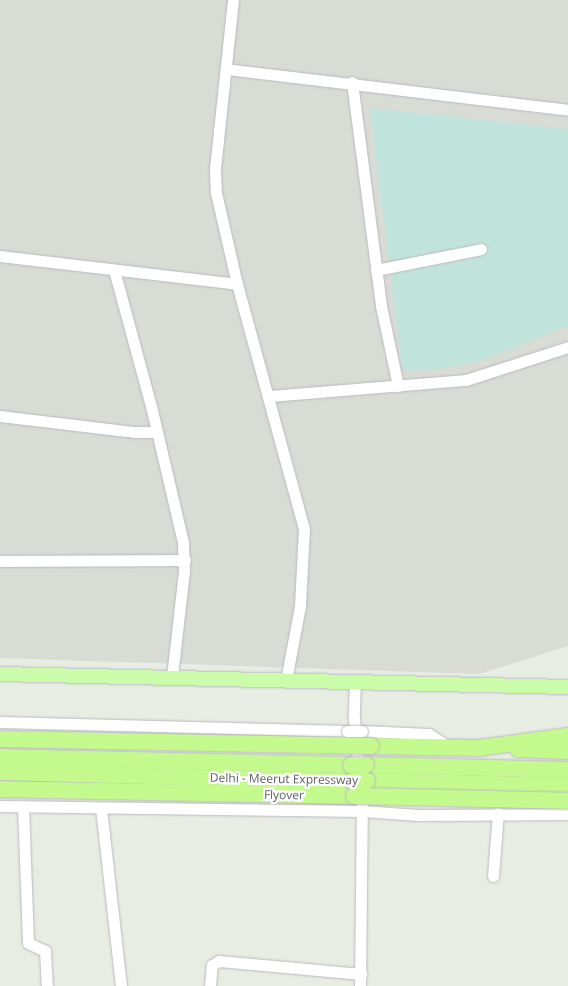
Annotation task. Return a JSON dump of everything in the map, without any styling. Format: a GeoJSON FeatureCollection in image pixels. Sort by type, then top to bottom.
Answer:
{"type":"FeatureCollection","features":[{"type":"Feature","properties":{"kind":"highway"},"geometry":{"type":"LineString","coordinates":[[480,748],[568,736]]}},
{"type":"Feature","properties":{"kind":"highway"},"geometry":{"type":"LineString","coordinates":[[0,739],[363,741],[450,747],[563,750]]}},
{"type":"Feature","properties":{"kind":"highway","name":"Delhi - Meerut Expressway"},"geometry":{"type":"LineString","coordinates":[[0,757],[359,773],[568,786]]}},
{"type":"Feature","properties":{"kind":"highway","name":"Delhi - Meerut Expressway"},"geometry":{"type":"LineString","coordinates":[[0,772],[359,773],[568,770]]}},
{"type":"Feature","properties":{"kind":"highway","name":"Flyover"},"geometry":{"type":"LineString","coordinates":[[0,789],[568,801]]}},
{"type":"Feature","properties":{"kind":"main road"},"geometry":{"type":"LineString","coordinates":[[0,674],[355,680],[568,687]]}},
{"type":"Feature","properties":{"kind":"street"},"geometry":{"type":"LineString","coordinates":[[233,0],[215,169],[216,192],[236,284],[270,396],[304,529],[300,606],[286,680]]}},
{"type":"Feature","properties":{"kind":"street"},"geometry":{"type":"LineString","coordinates":[[226,68],[568,110]]}},
{"type":"Feature","properties":{"kind":"street"},"geometry":{"type":"LineString","coordinates":[[352,82],[376,270],[398,386]]}},
{"type":"Feature","properties":{"kind":"street"},"geometry":{"type":"LineString","coordinates":[[376,270],[482,249]]}},
{"type":"Feature","properties":{"kind":"street"},"geometry":{"type":"LineString","coordinates":[[0,256],[236,284]]}},
{"type":"Feature","properties":{"kind":"street"},"geometry":{"type":"LineString","coordinates":[[114,270],[157,432],[180,527],[185,560],[172,676]]}},
{"type":"Feature","properties":{"kind":"street"},"geometry":{"type":"LineString","coordinates":[[270,396],[466,380],[568,347]]}},
{"type":"Feature","properties":{"kind":"street"},"geometry":{"type":"LineString","coordinates":[[0,416],[135,432],[157,432]]}},
{"type":"Feature","properties":{"kind":"street"},"geometry":{"type":"LineString","coordinates":[[0,561],[185,560]]}},
{"type":"Feature","properties":{"kind":"street"},"geometry":{"type":"LineString","coordinates":[[210,986],[212,965],[219,961],[360,980],[363,741],[355,680]]}},
{"type":"Feature","properties":{"kind":"street"},"geometry":{"type":"LineString","coordinates":[[0,722],[347,731],[363,741]]}},
{"type":"Feature","properties":{"kind":"street"},"geometry":{"type":"LineString","coordinates":[[0,806],[362,811],[418,815],[568,814]]}},
{"type":"Feature","properties":{"kind":"street"},"geometry":{"type":"LineString","coordinates":[[23,806],[28,944],[45,951],[47,986]]}},
{"type":"Feature","properties":{"kind":"street"},"geometry":{"type":"LineString","coordinates":[[101,808],[121,986]]}},
{"type":"Feature","properties":{"kind":"street"},"geometry":{"type":"LineString","coordinates":[[493,876],[498,813]]}},
{"type":"Feature","properties":{"kind":"shaded area"},"geometry":{"type":"Polygon","coordinates":[[[0,0],[568,0],[568,646],[479,674],[0,658],[0,0]]]}},
{"type":"Feature","properties":{"kind":"shaded area"},"geometry":{"type":"Polygon","coordinates":[[[370,108],[568,129],[568,326],[480,361],[435,370],[402,369],[370,108]]]}}]}
